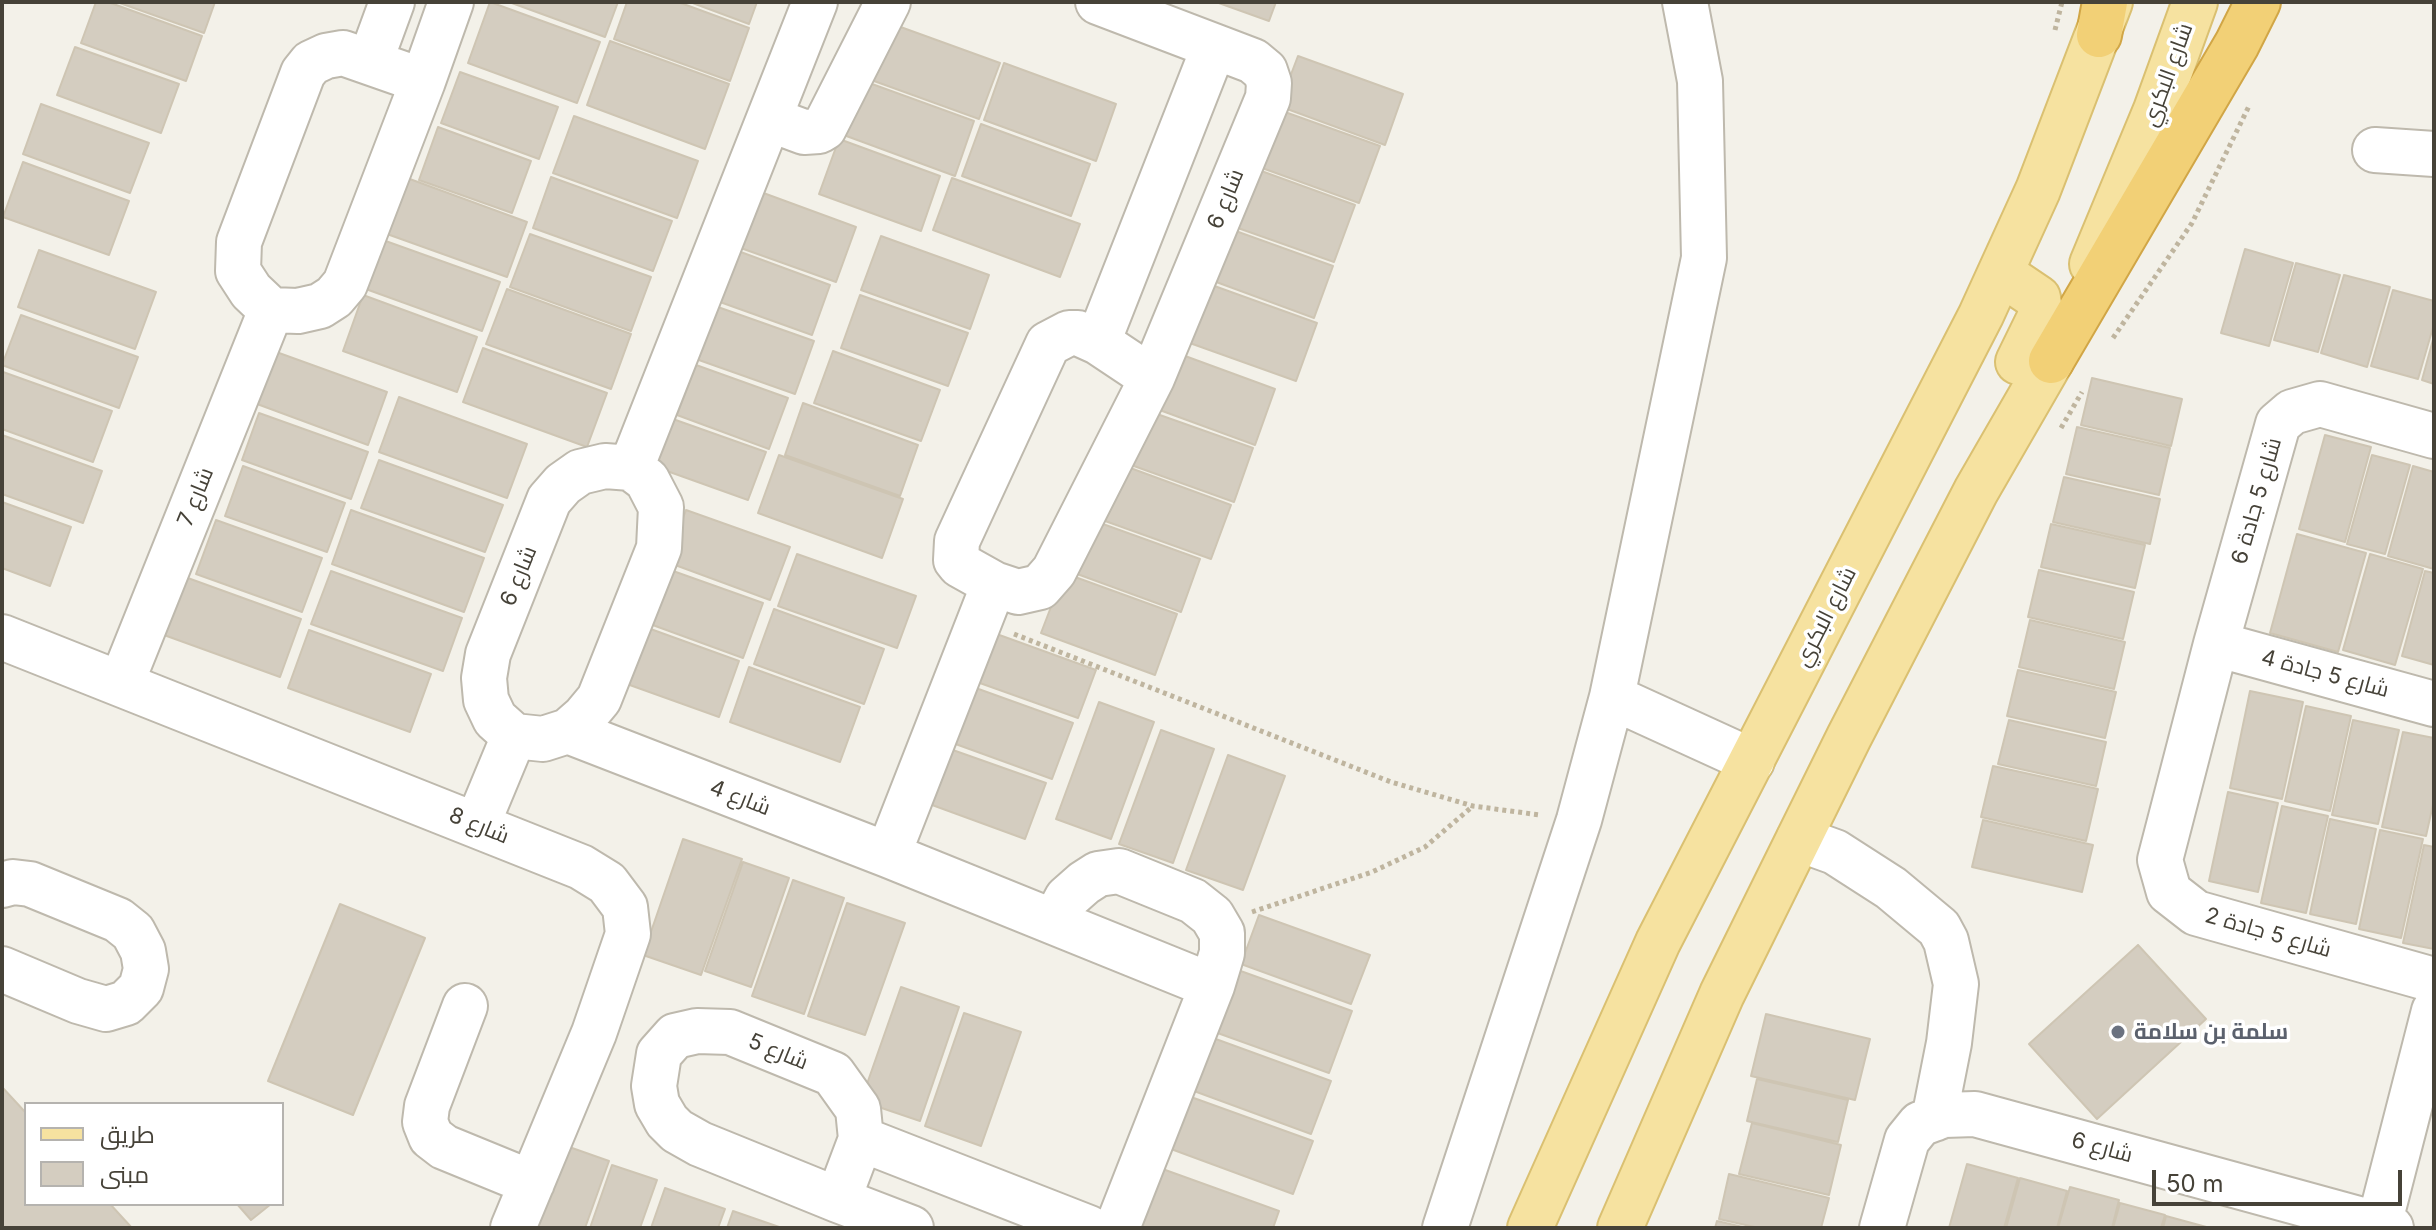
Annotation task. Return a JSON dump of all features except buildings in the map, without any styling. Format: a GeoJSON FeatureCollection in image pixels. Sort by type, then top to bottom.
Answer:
{"type":"FeatureCollection","features":[{"type":"Feature","properties":{"kind":"highway"},"geometry":{"type":"LineString","coordinates":[[2051,361],[2237,44],[2258,2]]}},
{"type":"Feature","properties":{"kind":"main road","name":"شارع البكري"},"geometry":{"type":"LineString","coordinates":[[1620,1228],[1722,994],[1799,839],[1976,491],[2051,361],[2156,110],[2195,2]]}},
{"type":"Feature","properties":{"kind":"main road","name":"شارع البكري"},"geometry":{"type":"LineString","coordinates":[[1530,1228],[1658,942],[2001,273],[2038,190],[2104,13]]}},
{"type":"Feature","properties":{"kind":"main road"},"geometry":{"type":"LineString","coordinates":[[1976,491],[1981,436],[2041,315],[2038,298],[2001,273]]}},
{"type":"Feature","properties":{"kind":"main road"},"geometry":{"type":"LineString","coordinates":[[1638,1228],[1654,1154]]}},
{"type":"Feature","properties":{"kind":"street"},"geometry":{"type":"LineString","coordinates":[[370,62],[392,2]]}},
{"type":"Feature","properties":{"kind":"street"},"geometry":{"type":"LineString","coordinates":[[423,81],[343,53],[311,63],[303,73],[239,242],[238,271],[251,291],[271,310],[298,311],[320,306],[334,297],[345,284],[423,81],[451,2]]}},
{"type":"Feature","properties":{"kind":"street"},"geometry":{"type":"LineString","coordinates":[[477,825],[514,736],[543,739],[568,731],[599,699],[659,548],[661,507],[647,480],[631,468],[815,2]]}},
{"type":"Feature","properties":{"kind":"street"},"geometry":{"type":"LineString","coordinates":[[769,119],[804,132],[824,128],[888,2]]}},
{"type":"Feature","properties":{"kind":"street","name":"شارع 6"},"geometry":{"type":"LineString","coordinates":[[1098,2],[1253,61],[1265,71],[1269,83],[1268,98],[1152,378],[1054,571],[1040,587],[987,602],[956,560],[957,541],[1048,344],[1069,333],[1098,342],[1152,378]]}},
{"type":"Feature","properties":{"kind":"street"},"geometry":{"type":"LineString","coordinates":[[1445,1228],[1579,820],[1612,697],[1704,258],[1700,81],[1685,2]]}},
{"type":"Feature","properties":{"kind":"street"},"geometry":{"type":"LineString","coordinates":[[1098,342],[1214,47]]}},
{"type":"Feature","properties":{"kind":"street"},"geometry":{"type":"LineString","coordinates":[[2375,150],[2434,154]]}},
{"type":"Feature","properties":{"kind":"street","name":"شارع 7"},"geometry":{"type":"LineString","coordinates":[[121,684],[271,310]]}},
{"type":"Feature","properties":{"kind":"street","name":"شارع 5 جادة 6"},"geometry":{"type":"LineString","coordinates":[[2216,644],[2278,424],[2292,412],[2320,404],[2434,436]]}},
{"type":"Feature","properties":{"kind":"street","name":"شارع 6"},"geometry":{"type":"LineString","coordinates":[[514,736],[495,719],[486,700],[484,678],[488,654],[549,500],[563,484],[580,472],[605,466],[631,468]]}},
{"type":"Feature","properties":{"kind":"street"},"geometry":{"type":"LineString","coordinates":[[888,855],[987,602]]}},
{"type":"Feature","properties":{"kind":"street","name":"شارع 8"},"geometry":{"type":"LineString","coordinates":[[2,637],[581,867],[607,883],[625,907],[628,934],[594,1033],[513,1228]]}},
{"type":"Feature","properties":{"kind":"street","name":"شارع 5 جادة 4"},"geometry":{"type":"LineString","coordinates":[[2216,644],[2434,704]]}},
{"type":"Feature","properties":{"kind":"street","name":"شارع 5 جادة 2"},"geometry":{"type":"LineString","coordinates":[[2216,644],[2160,860],[2169,892],[2196,913],[2434,980]]}},
{"type":"Feature","properties":{"kind":"street"},"geometry":{"type":"LineString","coordinates":[[1612,697],[1752,761]]}},
{"type":"Feature","properties":{"kind":"street","name":"شارع 4"},"geometry":{"type":"LineString","coordinates":[[568,731],[888,855],[1212,986]]}},
{"type":"Feature","properties":{"kind":"street"},"geometry":{"type":"LineString","coordinates":[[1799,839],[1835,852],[1891,888],[1939,928],[1946,941],[1956,984],[1949,1043],[1934,1119],[1920,1124],[1907,1140],[1882,1228]]}},
{"type":"Feature","properties":{"kind":"street"},"geometry":{"type":"LineString","coordinates":[[1054,922],[1067,898],[1084,883],[1098,874],[1119,871],[1193,901],[1212,916],[1222,933],[1222,953],[1212,986],[1117,1228]]}},
{"type":"Feature","properties":{"kind":"street"},"geometry":{"type":"LineString","coordinates":[[2,885],[13,882],[30,884],[118,920],[133,932],[143,951],[146,969],[141,988],[126,1003],[106,1009],[78,1001],[2,969]]}},
{"type":"Feature","properties":{"kind":"street"},"geometry":{"type":"LineString","coordinates":[[465,1006],[427,1106],[425,1122],[431,1137],[444,1147],[532,1183]]}},
{"type":"Feature","properties":{"kind":"street"},"geometry":{"type":"LineString","coordinates":[[2385,1226],[2434,1011]]}},
{"type":"Feature","properties":{"kind":"street","name":"شارع 5"},"geometry":{"type":"LineString","coordinates":[[659,1054],[675,1036],[697,1031],[730,1032],[833,1074],[858,1109],[861,1139]]}},
{"type":"Feature","properties":{"kind":"street"},"geometry":{"type":"LineString","coordinates":[[594,1033],[659,1054],[654,1086],[657,1104],[677,1131],[700,1144],[911,1228]]}},
{"type":"Feature","properties":{"kind":"street","name":"شارع 6"},"geometry":{"type":"LineString","coordinates":[[1934,1119],[1944,1115],[1975,1114],[2385,1226]]}},
{"type":"Feature","properties":{"kind":"street"},"geometry":{"type":"LineString","coordinates":[[838,1200],[861,1139],[1089,1228]]}},
{"type":"Feature","properties":{"kind":"path"},"geometry":{"type":"LineString","coordinates":[[2110,341],[2192,223],[2253,98]]}},
{"type":"Feature","properties":{"kind":"path"},"geometry":{"type":"LineString","coordinates":[[2053,440],[2083,390]]}},
{"type":"Feature","properties":{"kind":"path"},"geometry":{"type":"LineString","coordinates":[[987,602],[1148,684],[1391,782],[1473,806],[1579,820]]}},
{"type":"Feature","properties":{"kind":"path"},"geometry":{"type":"LineString","coordinates":[[1222,933],[1254,910],[1372,872],[1425,847],[1473,806]]}},
{"type":"Feature","properties":{"kind":"place","name":"سلمة بن سلامة"},"geometry":{"type":"Point","coordinates":[2118,1032]}}]}
